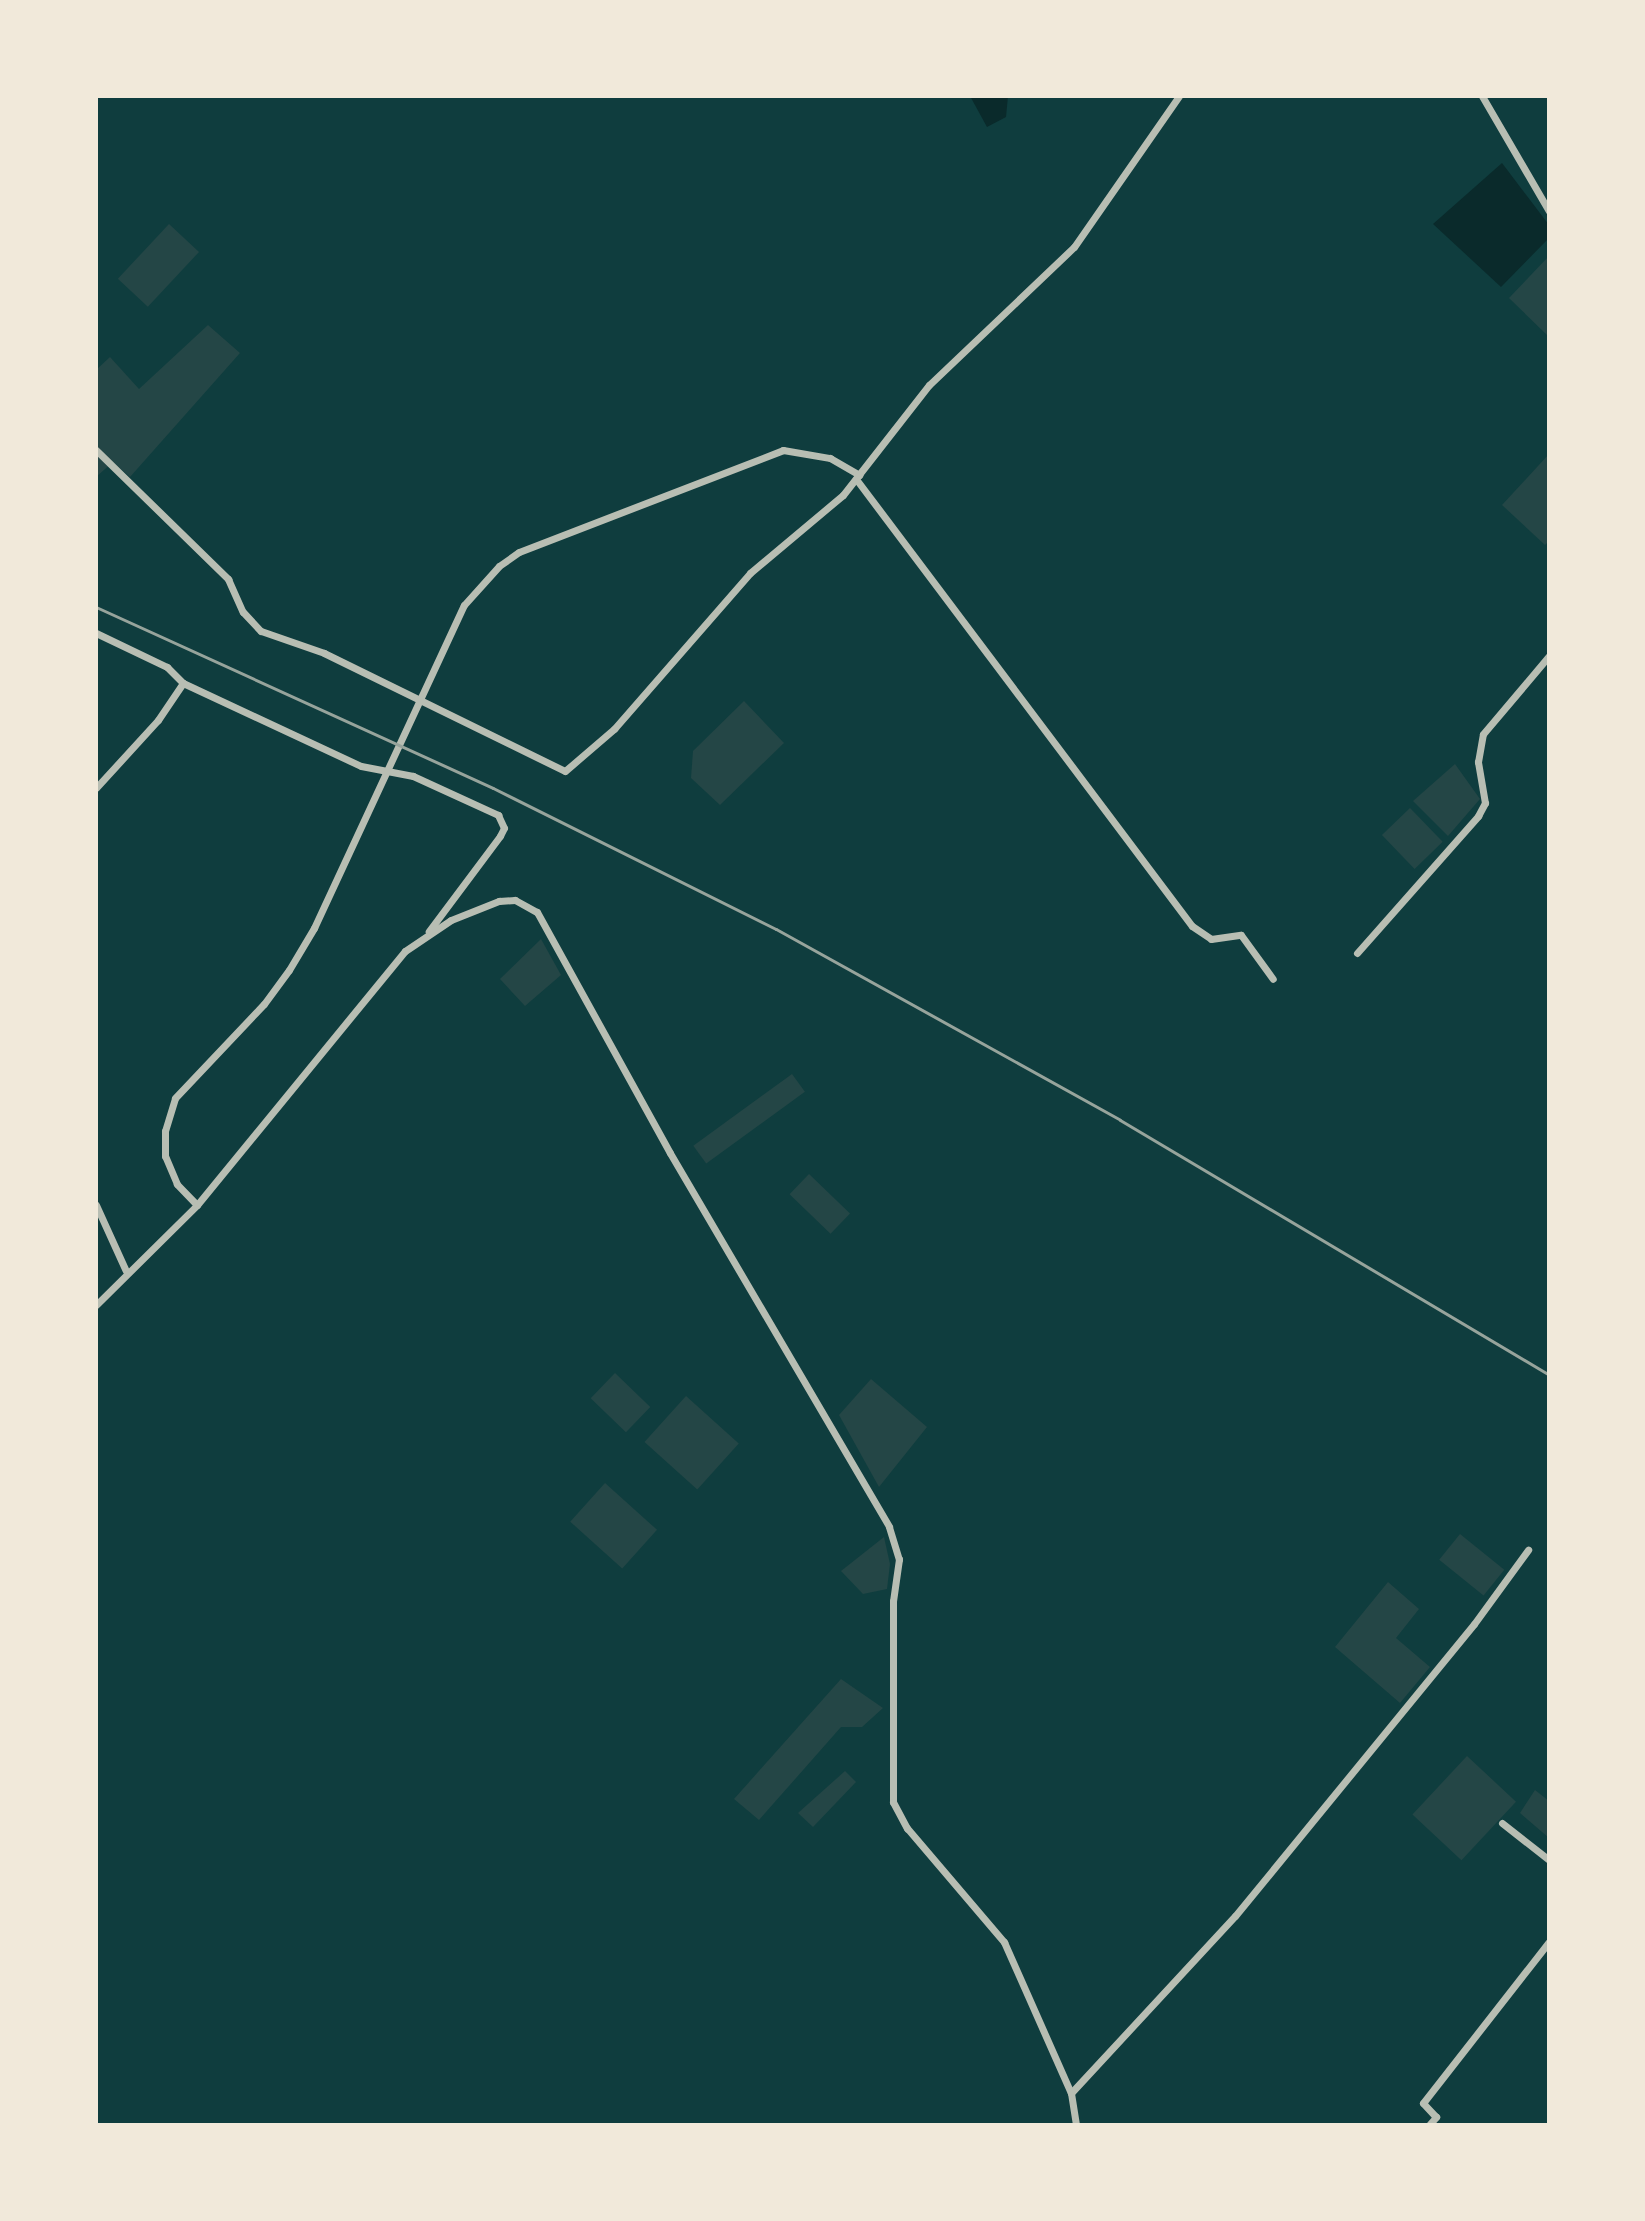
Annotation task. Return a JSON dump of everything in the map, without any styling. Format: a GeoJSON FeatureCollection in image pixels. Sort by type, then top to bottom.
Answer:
{"type":"FeatureCollection","features":[{"type":"Feature","properties":{"kind":"street"},"geometry":{"type":"LineString","coordinates":[[96,450],[228,579],[243,612],[261,631],[324,653],[558,771],[585,757],[750,573],[830,508],[929,385],[1074,247],[1179,96]]}},
{"type":"Feature","properties":{"kind":"street"},"geometry":{"type":"LineString","coordinates":[[1482,96],[1549,211]]}},
{"type":"Feature","properties":{"kind":"street"},"geometry":{"type":"LineString","coordinates":[[197,1205],[177,1184],[165,1156],[165,1131],[175,1098],[264,1004],[289,970],[464,605],[519,552],[758,457],[783,450],[808,452],[858,477],[1192,926],[1211,939],[1241,935],[1273,979]]}},
{"type":"Feature","properties":{"kind":"street"},"geometry":{"type":"LineString","coordinates":[[96,633],[167,667],[183,683],[361,766],[413,776],[498,815],[504,828],[427,933],[405,951],[197,1205],[126,1271],[96,1305]]}},
{"type":"Feature","properties":{"kind":"street"},"geometry":{"type":"LineString","coordinates":[[1357,953],[1478,816],[1485,803],[1478,762],[1483,734],[1549,656]]}},
{"type":"Feature","properties":{"kind":"street"},"geometry":{"type":"LineString","coordinates":[[96,788],[158,720],[183,683]]}},
{"type":"Feature","properties":{"kind":"street"},"geometry":{"type":"LineString","coordinates":[[427,933],[499,901],[528,906],[551,931],[670,1153],[889,1527],[899,1559],[893,1601],[893,1802],[907,1828],[1004,1942],[1071,2093],[1076,2125]]}},
{"type":"Feature","properties":{"kind":"street"},"geometry":{"type":"LineString","coordinates":[[96,1205],[126,1271]]}},
{"type":"Feature","properties":{"kind":"street"},"geometry":{"type":"LineString","coordinates":[[1071,2093],[1245,1904],[1528,1550]]}},
{"type":"Feature","properties":{"kind":"street"},"geometry":{"type":"LineString","coordinates":[[1502,1823],[1549,1860]]}},
{"type":"Feature","properties":{"kind":"street"},"geometry":{"type":"LineString","coordinates":[[1429,2125],[1436,2117],[1423,2103],[1549,1942]]}},
{"type":"Feature","properties":{"kind":"shaded area"},"geometry":{"type":"Polygon","coordinates":[[[970,96],[1008,96],[1006,117],[987,127],[970,96]]]}},
{"type":"Feature","properties":{"kind":"shaded area"},"geometry":{"type":"Polygon","coordinates":[[[1502,163],[1549,225],[1549,238],[1501,287],[1433,224],[1502,163]]]}},
{"type":"Feature","properties":{"kind":"shaded area"},"geometry":{"type":"Polygon","coordinates":[[[169,224],[199,252],[148,307],[118,279],[169,224]]]}},
{"type":"Feature","properties":{"kind":"shaded area"},"geometry":{"type":"Polygon","coordinates":[[[1549,256],[1549,337],[1509,298],[1549,256]]]}},
{"type":"Feature","properties":{"kind":"shaded area"},"geometry":{"type":"Polygon","coordinates":[[[208,325],[240,353],[130,477],[113,462],[96,477],[96,370],[110,357],[139,389],[208,325]]]}},
{"type":"Feature","properties":{"kind":"shaded area"},"geometry":{"type":"Polygon","coordinates":[[[1549,454],[1549,541],[1545,545],[1502,505],[1549,454]]]}},
{"type":"Feature","properties":{"kind":"shaded area"},"geometry":{"type":"Polygon","coordinates":[[[744,701],[784,743],[720,805],[691,778],[693,751],[744,701]]]}},
{"type":"Feature","properties":{"kind":"shaded area"},"geometry":{"type":"Polygon","coordinates":[[[1455,764],[1480,799],[1448,836],[1413,801],[1455,764]]]}},
{"type":"Feature","properties":{"kind":"shaded area"},"geometry":{"type":"Polygon","coordinates":[[[1410,808],[1443,842],[1415,869],[1382,835],[1410,808]]]}},
{"type":"Feature","properties":{"kind":"shaded area"},"geometry":{"type":"Polygon","coordinates":[[[541,939],[561,975],[525,1006],[500,979],[541,939]]]}},
{"type":"Feature","properties":{"kind":"shaded area"},"geometry":{"type":"Polygon","coordinates":[[[792,1074],[805,1092],[706,1164],[693,1146],[792,1074]]]}},
{"type":"Feature","properties":{"kind":"shaded area"},"geometry":{"type":"Polygon","coordinates":[[[809,1174],[850,1214],[831,1234],[790,1194],[809,1174]]]}},
{"type":"Feature","properties":{"kind":"shaded area"},"geometry":{"type":"Polygon","coordinates":[[[615,1373],[650,1407],[626,1432],[591,1398],[615,1373]]]}},
{"type":"Feature","properties":{"kind":"shaded area"},"geometry":{"type":"Polygon","coordinates":[[[871,1379],[927,1427],[879,1487],[839,1415],[871,1379]]]}},
{"type":"Feature","properties":{"kind":"shaded area"},"geometry":{"type":"Polygon","coordinates":[[[686,1396],[739,1444],[697,1490],[645,1442],[686,1396]]]}},
{"type":"Feature","properties":{"kind":"shaded area"},"geometry":{"type":"Polygon","coordinates":[[[605,1483],[657,1530],[622,1568],[570,1522],[605,1483]]]}},
{"type":"Feature","properties":{"kind":"shaded area"},"geometry":{"type":"Polygon","coordinates":[[[1460,1534],[1504,1570],[1484,1596],[1439,1560],[1460,1534]]]}},
{"type":"Feature","properties":{"kind":"shaded area"},"geometry":{"type":"Polygon","coordinates":[[[884,1537],[890,1564],[887,1589],[863,1594],[841,1571],[884,1537]]]}},
{"type":"Feature","properties":{"kind":"shaded area"},"geometry":{"type":"Polygon","coordinates":[[[1388,1582],[1419,1609],[1396,1638],[1430,1667],[1400,1703],[1335,1647],[1388,1582]]]}},
{"type":"Feature","properties":{"kind":"shaded area"},"geometry":{"type":"Polygon","coordinates":[[[841,1679],[883,1708],[862,1727],[841,1727],[759,1820],[734,1799],[841,1679]]]}},
{"type":"Feature","properties":{"kind":"shaded area"},"geometry":{"type":"Polygon","coordinates":[[[1467,1756],[1516,1802],[1461,1860],[1412,1815],[1467,1756]]]}},
{"type":"Feature","properties":{"kind":"shaded area"},"geometry":{"type":"Polygon","coordinates":[[[845,1771],[856,1782],[813,1827],[798,1813],[845,1771]]]}},
{"type":"Feature","properties":{"kind":"shaded area"},"geometry":{"type":"Polygon","coordinates":[[[1535,1790],[1549,1801],[1549,1838],[1520,1813],[1535,1790]]]}},
{"type":"Feature","properties":{"kind":"railway"},"geometry":{"type":"LineString","coordinates":[[96,607],[493,788],[776,929],[1120,1120],[1549,1375]]}}]}
